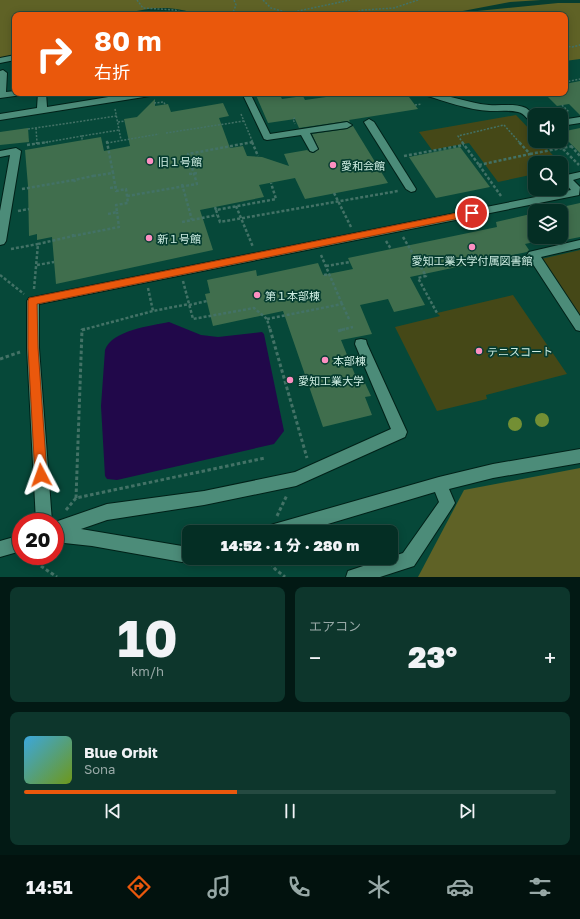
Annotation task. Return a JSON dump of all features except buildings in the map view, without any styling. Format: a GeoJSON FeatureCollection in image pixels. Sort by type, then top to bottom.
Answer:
{"type":"FeatureCollection","features":[{"type":"Feature","properties":{"kind":"lane"},"geometry":{"type":"LineString","coordinates":[[0,61],[12,58]]}},
{"type":"Feature","properties":{"kind":"lane"},"geometry":{"type":"LineString","coordinates":[[3,73],[1,95],[12,94]]}},
{"type":"Feature","properties":{"kind":"lane"},"geometry":{"type":"LineString","coordinates":[[42,96],[42,110]]}},
{"type":"Feature","properties":{"kind":"lane"},"geometry":{"type":"LineString","coordinates":[[0,117],[130,96]]}},
{"type":"Feature","properties":{"kind":"lane"},"geometry":{"type":"LineString","coordinates":[[148,96],[148,104]]}},
{"type":"Feature","properties":{"kind":"lane"},"geometry":{"type":"LineString","coordinates":[[247,96],[267,137],[304,132],[333,132],[347,125]]}},
{"type":"Feature","properties":{"kind":"lane"},"geometry":{"type":"LineString","coordinates":[[436,96],[480,110],[505,107],[523,110],[528,115]]}},
{"type":"Feature","properties":{"kind":"lane"},"geometry":{"type":"LineString","coordinates":[[568,122],[580,120]]}},
{"type":"Feature","properties":{"kind":"lane"},"geometry":{"type":"LineString","coordinates":[[369,122],[382,137],[392,158],[411,189]]}},
{"type":"Feature","properties":{"kind":"lane"},"geometry":{"type":"LineString","coordinates":[[304,132],[313,148]]}},
{"type":"Feature","properties":{"kind":"lane"},"geometry":{"type":"LineString","coordinates":[[0,154],[16,151],[0,241]]}},
{"type":"Feature","properties":{"kind":"lane"},"geometry":{"type":"LineString","coordinates":[[43,513],[33,348],[32,301],[579,192],[566,178],[580,175]]}},
{"type":"Feature","properties":{"kind":"lane"},"geometry":{"type":"LineString","coordinates":[[580,244],[533,255],[580,326]]}},
{"type":"Feature","properties":{"kind":"lane"},"geometry":{"type":"LineString","coordinates":[[64,527],[107,512],[204,498],[296,479],[400,432],[360,344]]}},
{"type":"Feature","properties":{"kind":"lane"},"geometry":{"type":"LineString","coordinates":[[274,525],[493,471],[580,456]]}},
{"type":"Feature","properties":{"kind":"lane"},"geometry":{"type":"LineString","coordinates":[[354,577],[408,560],[447,503],[439,484]]}},
{"type":"Feature","properties":{"kind":"lane"},"geometry":{"type":"LineString","coordinates":[[64,535],[92,538],[182,554]]}},
{"type":"Feature","properties":{"kind":"lane"},"geometry":{"type":"LineString","coordinates":[[0,549],[12,546]]}},
{"type":"Feature","properties":{"kind":"path"},"geometry":{"type":"LineString","coordinates":[[137,0],[143,8],[175,10],[181,12]]}},
{"type":"Feature","properties":{"kind":"path"},"geometry":{"type":"LineString","coordinates":[[233,12],[236,5],[234,0]]}},
{"type":"Feature","properties":{"kind":"path"},"geometry":{"type":"LineString","coordinates":[[263,0],[271,8],[285,12]]}},
{"type":"Feature","properties":{"kind":"path"},"geometry":{"type":"LineString","coordinates":[[294,12],[350,0]]}},
{"type":"Feature","properties":{"kind":"path"},"geometry":{"type":"LineString","coordinates":[[354,12],[394,8],[418,0]]}},
{"type":"Feature","properties":{"kind":"path"},"geometry":{"type":"LineString","coordinates":[[568,46],[580,45]]}},
{"type":"Feature","properties":{"kind":"path"},"geometry":{"type":"LineString","coordinates":[[568,81],[580,79]]}},
{"type":"Feature","properties":{"kind":"path"},"geometry":{"type":"LineString","coordinates":[[113,99],[121,140]]}},
{"type":"Feature","properties":{"kind":"path"},"geometry":{"type":"LineString","coordinates":[[239,109],[258,156]]}},
{"type":"Feature","properties":{"kind":"path"},"geometry":{"type":"LineString","coordinates":[[28,129],[117,116]]}},
{"type":"Feature","properties":{"kind":"path"},"geometry":{"type":"LineString","coordinates":[[43,121],[43,127]]}},
{"type":"Feature","properties":{"kind":"path"},"geometry":{"type":"LineString","coordinates":[[118,122],[125,121]]}},
{"type":"Feature","properties":{"kind":"path"},"geometry":{"type":"LineString","coordinates":[[166,133],[244,121]]}},
{"type":"Feature","properties":{"kind":"path"},"geometry":{"type":"LineString","coordinates":[[509,206],[458,136],[504,125],[530,154]]}},
{"type":"Feature","properties":{"kind":"path"},"geometry":{"type":"LineString","coordinates":[[36,128],[37,144]]}},
{"type":"Feature","properties":{"kind":"path"},"geometry":{"type":"LineString","coordinates":[[23,146],[120,130]]}},
{"type":"Feature","properties":{"kind":"path"},"geometry":{"type":"LineString","coordinates":[[8,249],[38,244],[73,235],[120,227],[116,205],[128,203],[126,189],[116,191],[107,142],[159,134]]}},
{"type":"Feature","properties":{"kind":"path"},"geometry":{"type":"LineString","coordinates":[[127,196],[182,185],[196,184],[188,153],[216,150],[253,142]]}},
{"type":"Feature","properties":{"kind":"path"},"geometry":{"type":"LineString","coordinates":[[392,158],[464,145]]}},
{"type":"Feature","properties":{"kind":"path"},"geometry":{"type":"LineString","coordinates":[[568,147],[572,146],[580,156]]}},
{"type":"Feature","properties":{"kind":"path"},"geometry":{"type":"LineString","coordinates":[[478,165],[562,148],[580,167]]}},
{"type":"Feature","properties":{"kind":"path"},"geometry":{"type":"LineString","coordinates":[[9,191],[75,181],[113,173]]}},
{"type":"Feature","properties":{"kind":"path"},"geometry":{"type":"LineString","coordinates":[[189,174],[198,173]]}},
{"type":"Feature","properties":{"kind":"path"},"geometry":{"type":"LineString","coordinates":[[216,210],[276,199],[270,183]]}},
{"type":"Feature","properties":{"kind":"path"},"geometry":{"type":"LineString","coordinates":[[182,185],[192,220]]}},
{"type":"Feature","properties":{"kind":"path"},"geometry":{"type":"LineString","coordinates":[[110,188],[116,187]]}},
{"type":"Feature","properties":{"kind":"path"},"geometry":{"type":"LineString","coordinates":[[215,207],[220,222],[411,189]]}},
{"type":"Feature","properties":{"kind":"path"},"geometry":{"type":"LineString","coordinates":[[334,193],[356,236]]}},
{"type":"Feature","properties":{"kind":"path"},"geometry":{"type":"LineString","coordinates":[[236,206],[256,256]]}},
{"type":"Feature","properties":{"kind":"path"},"geometry":{"type":"LineString","coordinates":[[108,214],[117,212]]}},
{"type":"Feature","properties":{"kind":"path"},"geometry":{"type":"LineString","coordinates":[[182,222],[218,215]]}},
{"type":"Feature","properties":{"kind":"path"},"geometry":{"type":"LineString","coordinates":[[398,228],[426,276],[418,278],[437,312]]}},
{"type":"Feature","properties":{"kind":"path"},"geometry":{"type":"LineString","coordinates":[[32,301],[37,265],[38,244]]}},
{"type":"Feature","properties":{"kind":"path"},"geometry":{"type":"LineString","coordinates":[[316,244],[350,321]]}},
{"type":"Feature","properties":{"kind":"path"},"geometry":{"type":"LineString","coordinates":[[37,265],[54,262]]}},
{"type":"Feature","properties":{"kind":"path"},"geometry":{"type":"LineString","coordinates":[[326,266],[350,262]]}},
{"type":"Feature","properties":{"kind":"path"},"geometry":{"type":"LineString","coordinates":[[181,271],[193,319],[254,308],[267,319],[310,472]]}},
{"type":"Feature","properties":{"kind":"path"},"geometry":{"type":"LineString","coordinates":[[324,275],[329,274]]}},
{"type":"Feature","properties":{"kind":"path"},"geometry":{"type":"LineString","coordinates":[[0,275],[32,301]]}},
{"type":"Feature","properties":{"kind":"path"},"geometry":{"type":"LineString","coordinates":[[146,278],[153,311]]}},
{"type":"Feature","properties":{"kind":"path"},"geometry":{"type":"LineString","coordinates":[[207,301],[153,311],[82,330],[76,498],[265,458]]}},
{"type":"Feature","properties":{"kind":"path"},"geometry":{"type":"LineString","coordinates":[[267,319],[342,304]]}},
{"type":"Feature","properties":{"kind":"path"},"geometry":{"type":"LineString","coordinates":[[338,331],[353,327]]}},
{"type":"Feature","properties":{"kind":"path"},"geometry":{"type":"LineString","coordinates":[[0,359],[5,357]]}},
{"type":"Feature","properties":{"kind":"path"},"geometry":{"type":"LineString","coordinates":[[274,525],[296,479]]}},
{"type":"Feature","properties":{"kind":"path"},"geometry":{"type":"LineString","coordinates":[[39,565],[57,577]]}},
{"type":"Feature","properties":{"kind":"path"},"geometry":{"type":"LineString","coordinates":[[272,565],[285,577]]}},
{"type":"Feature","properties":{"kind":"shaded area"},"geometry":{"type":"Polygon","coordinates":[[[0,0],[541,0],[510,2],[458,12],[189,12],[172,8],[154,8],[132,12],[12,12],[12,56],[0,59],[0,0]]]}},
{"type":"Feature","properties":{"kind":"shaded area"},"geometry":{"type":"Polygon","coordinates":[[[558,3],[580,3],[580,59],[568,61],[568,12],[467,12],[558,3]]]}},
{"type":"Feature","properties":{"kind":"shaded area","name":"愛知工業大学"},"geometry":{"type":"Polygon","coordinates":[[[580,9],[580,577],[0,577],[0,64],[12,60],[12,96],[568,96],[568,14],[580,9]]]}},
{"type":"Feature","properties":{"kind":"shaded area"},"geometry":{"type":"Polygon","coordinates":[[[516,115],[528,128],[528,148],[546,148],[554,156],[528,156],[528,176],[498,182],[469,143],[432,150],[419,132],[516,115]]]}},
{"type":"Feature","properties":{"kind":"shaded area"},"geometry":{"type":"Polygon","coordinates":[[[580,250],[580,316],[541,259],[580,250]]]}},
{"type":"Feature","properties":{"kind":"shaded area","name":"テニスコート"},"geometry":{"type":"Polygon","coordinates":[[[513,295],[567,374],[486,395],[487,399],[437,411],[395,327],[440,316],[437,313],[513,295]]]}},
{"type":"Feature","properties":{"kind":"shaded area"},"geometry":{"type":"Polygon","coordinates":[[[169,322],[201,335],[218,337],[262,332],[264,334],[284,431],[274,444],[117,480],[107,479],[105,476],[101,406],[105,350],[109,343],[124,333],[143,327],[169,322]]]}},
{"type":"Feature","properties":{"kind":"shaded area"},"geometry":{"type":"Polygon","coordinates":[[[580,468],[580,577],[418,577],[464,490],[580,468]]]}},
{"type":"Feature","properties":{"kind":"place","name":"旧１号館"},"geometry":{"type":"Point","coordinates":[150,161]}},
{"type":"Feature","properties":{"kind":"place","name":"愛和会館"},"geometry":{"type":"Point","coordinates":[333,165]}},
{"type":"Feature","properties":{"kind":"place","name":"新１号館"},"geometry":{"type":"Point","coordinates":[149,238]}},
{"type":"Feature","properties":{"kind":"place","name":"愛知工業大学付属図書館"},"geometry":{"type":"Point","coordinates":[472,247]}},
{"type":"Feature","properties":{"kind":"place","name":"第１本部棟"},"geometry":{"type":"Point","coordinates":[257,295]}},
{"type":"Feature","properties":{"kind":"place","name":"テニスコート"},"geometry":{"type":"Point","coordinates":[479,351]}},
{"type":"Feature","properties":{"kind":"place","name":"本部棟"},"geometry":{"type":"Point","coordinates":[325,360]}},
{"type":"Feature","properties":{"kind":"place","name":"愛知工業大学"},"geometry":{"type":"Point","coordinates":[290,380]}},
{"type":"Feature","properties":{"kind":"route"},"geometry":{"type":"LineString","coordinates":[[41,475],[33,348],[32,301],[472,213]]}}]}
